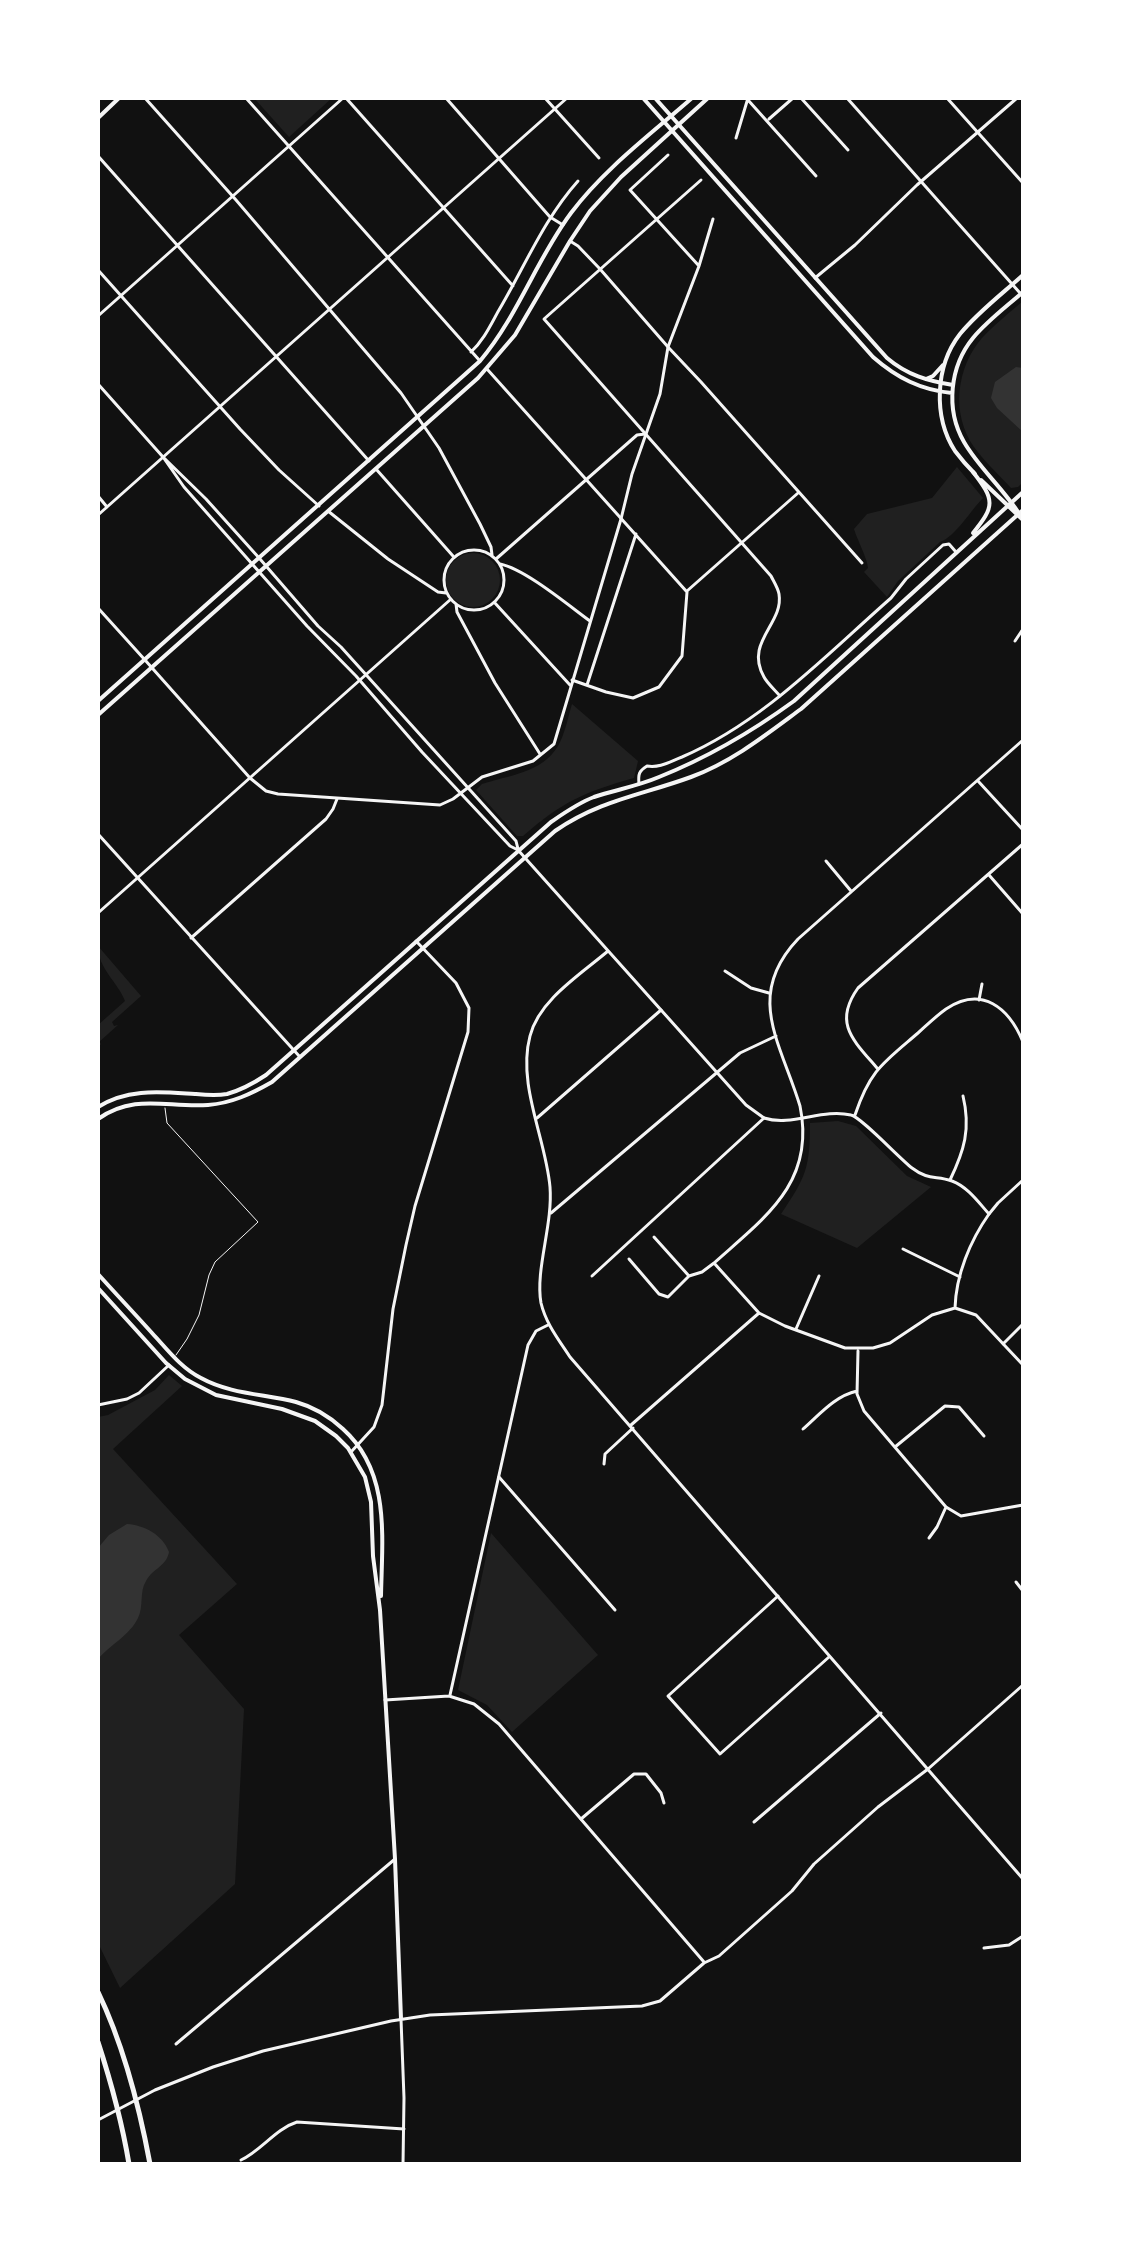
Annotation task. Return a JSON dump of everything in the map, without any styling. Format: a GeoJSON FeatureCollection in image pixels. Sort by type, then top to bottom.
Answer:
{"type":"FeatureCollection","features":[{"type":"Feature","properties":{"kind":"highway"},"geometry":{"type":"LineString","coordinates":[[98,1992],[128,2071],[150,2164]]}},
{"type":"Feature","properties":{"kind":"highway"},"geometry":{"type":"LineString","coordinates":[[98,2042],[110,2078],[129,2164]]}},
{"type":"Feature","properties":{"kind":"main road"},"geometry":{"type":"LineString","coordinates":[[98,118],[119,98]]}},
{"type":"Feature","properties":{"kind":"main road"},"geometry":{"type":"LineString","coordinates":[[643,98],[873,357],[919,387],[952,393]]}},
{"type":"Feature","properties":{"kind":"main road"},"geometry":{"type":"LineString","coordinates":[[655,98],[887,358],[922,379],[953,385]]}},
{"type":"Feature","properties":{"kind":"main road"},"geometry":{"type":"LineString","coordinates":[[98,701],[480,361],[514,313],[563,225],[597,184],[692,98]]}},
{"type":"Feature","properties":{"kind":"main road"},"geometry":{"type":"LineString","coordinates":[[98,715],[487,369],[524,321],[590,211],[611,186],[708,98]]}},
{"type":"Feature","properties":{"kind":"main road"},"geometry":{"type":"LineString","coordinates":[[922,379],[933,376],[947,359],[961,333],[1023,275]]}},
{"type":"Feature","properties":{"kind":"main road"},"geometry":{"type":"LineString","coordinates":[[1022,293],[972,340],[960,361],[952,393],[955,420],[962,438],[1023,521]]}},
{"type":"Feature","properties":{"kind":"main road"},"geometry":{"type":"LineString","coordinates":[[947,359],[940,392],[941,415],[947,434],[955,451],[973,472],[1006,506],[1019,513]]}},
{"type":"Feature","properties":{"kind":"main road"},"geometry":{"type":"LineString","coordinates":[[964,544],[990,509],[986,491],[973,472]]}},
{"type":"Feature","properties":{"kind":"main road"},"geometry":{"type":"LineString","coordinates":[[98,1107],[115,1097],[148,1092],[214,1095],[254,1083],[551,822],[592,798],[639,784],[728,746],[794,701],[1023,492]]}},
{"type":"Feature","properties":{"kind":"main road"},"geometry":{"type":"LineString","coordinates":[[98,1119],[119,1108],[141,1102],[206,1105],[231,1102],[272,1082],[555,831],[600,805],[695,775],[767,734],[801,709],[1019,513]]}},
{"type":"Feature","properties":{"kind":"main road"},"geometry":{"type":"LineString","coordinates":[[98,1274],[174,1357],[194,1374],[216,1385],[315,1409],[338,1425],[358,1446],[374,1474],[381,1510],[380,1610],[401,2019]]}},
{"type":"Feature","properties":{"kind":"main road"},"geometry":{"type":"LineString","coordinates":[[98,1288],[169,1365],[190,1383],[216,1395],[310,1418],[336,1436],[351,1452],[365,1477],[370,1494],[380,1610]]}},
{"type":"Feature","properties":{"kind":"street"},"geometry":{"type":"LineString","coordinates":[[145,98],[233,196],[419,417],[464,494],[491,547],[492,555]]}},
{"type":"Feature","properties":{"kind":"street"},"geometry":{"type":"LineString","coordinates":[[246,98],[480,361]]}},
{"type":"Feature","properties":{"kind":"street"},"geometry":{"type":"LineString","coordinates":[[98,316],[345,98],[513,286]]}},
{"type":"Feature","properties":{"kind":"street"},"geometry":{"type":"LineString","coordinates":[[446,98],[550,217],[563,225]]}},
{"type":"Feature","properties":{"kind":"street"},"geometry":{"type":"LineString","coordinates":[[545,98],[599,158]]}},
{"type":"Feature","properties":{"kind":"street"},"geometry":{"type":"LineString","coordinates":[[98,515],[567,98]]}},
{"type":"Feature","properties":{"kind":"street"},"geometry":{"type":"LineString","coordinates":[[768,121],[793,98]]}},
{"type":"Feature","properties":{"kind":"street"},"geometry":{"type":"LineString","coordinates":[[801,98],[848,150]]}},
{"type":"Feature","properties":{"kind":"street"},"geometry":{"type":"LineString","coordinates":[[847,98],[1022,293]]}},
{"type":"Feature","properties":{"kind":"street"},"geometry":{"type":"LineString","coordinates":[[947,98],[1023,183]]}},
{"type":"Feature","properties":{"kind":"street"},"geometry":{"type":"LineString","coordinates":[[815,278],[1017,98]]}},
{"type":"Feature","properties":{"kind":"street"},"geometry":{"type":"LineString","coordinates":[[748,99],[816,176]]}},
{"type":"Feature","properties":{"kind":"street"},"geometry":{"type":"LineString","coordinates":[[736,138],[748,99]]}},
{"type":"Feature","properties":{"kind":"street"},"geometry":{"type":"LineString","coordinates":[[668,155],[630,190],[699,266]]}},
{"type":"Feature","properties":{"kind":"street"},"geometry":{"type":"LineString","coordinates":[[98,156],[369,461]]}},
{"type":"Feature","properties":{"kind":"street"},"geometry":{"type":"LineString","coordinates":[[701,180],[544,319],[771,576],[779,595],[776,615],[763,635],[757,655],[763,676],[780,696]]}},
{"type":"Feature","properties":{"kind":"street"},"geometry":{"type":"LineString","coordinates":[[471,352],[481,341],[550,217],[578,181]]}},
{"type":"Feature","properties":{"kind":"street"},"geometry":{"type":"LineString","coordinates":[[98,608],[250,778],[271,793],[440,805],[482,777],[525,765],[541,755],[554,744],[645,434],[660,394],[668,347],[713,219]]}},
{"type":"Feature","properties":{"kind":"street"},"geometry":{"type":"LineString","coordinates":[[570,241],[600,269],[862,563]]}},
{"type":"Feature","properties":{"kind":"street"},"geometry":{"type":"LineString","coordinates":[[98,270],[220,407],[279,470],[319,506]]}},
{"type":"Feature","properties":{"kind":"street"},"geometry":{"type":"LineString","coordinates":[[487,369],[687,592]]}},
{"type":"Feature","properties":{"kind":"street"},"geometry":{"type":"LineString","coordinates":[[98,384],[516,841],[518,850]]}},
{"type":"Feature","properties":{"kind":"street"},"geometry":{"type":"LineString","coordinates":[[496,559],[637,435],[645,434]]}},
{"type":"Feature","properties":{"kind":"street"},"geometry":{"type":"LineString","coordinates":[[163,457],[184,487],[292,609],[460,793],[510,846],[518,850],[746,1105],[764,1118],[781,1120],[834,1113],[855,1115],[912,1168],[930,1179],[950,1180],[961,1186],[989,1214]]}},
{"type":"Feature","properties":{"kind":"street"},"geometry":{"type":"LineString","coordinates":[[376,469],[454,557]]}},
{"type":"Feature","properties":{"kind":"street"},"geometry":{"type":"LineString","coordinates":[[494,602],[571,683],[633,698],[659,687],[682,656],[687,592],[798,493]]}},
{"type":"Feature","properties":{"kind":"street"},"geometry":{"type":"LineString","coordinates":[[98,496],[107,507]]}},
{"type":"Feature","properties":{"kind":"street"},"geometry":{"type":"LineString","coordinates":[[328,511],[388,559],[438,592],[447,593]]}},
{"type":"Feature","properties":{"kind":"street"},"geometry":{"type":"LineString","coordinates":[[587,685],[636,534]]}},
{"type":"Feature","properties":{"kind":"street"},"geometry":{"type":"LineString","coordinates":[[639,784],[640,771],[647,766],[658,767],[705,747],[745,723],[891,598],[906,579],[943,545],[949,544],[956,552]]}},
{"type":"Feature","properties":{"kind":"street"},"geometry":{"type":"LineString","coordinates":[[483,551],[492,555],[504,574],[501,594],[486,608],[465,609],[456,604],[447,593],[444,574],[448,565],[463,552],[483,551]]}},
{"type":"Feature","properties":{"kind":"street"},"geometry":{"type":"LineString","coordinates":[[500,564],[529,579],[590,621]]}},
{"type":"Feature","properties":{"kind":"street"},"geometry":{"type":"LineString","coordinates":[[98,913],[451,599]]}},
{"type":"Feature","properties":{"kind":"street"},"geometry":{"type":"LineString","coordinates":[[456,604],[457,612],[495,683],[541,755]]}},
{"type":"Feature","properties":{"kind":"street"},"geometry":{"type":"LineString","coordinates":[[1015,641],[1023,629]]}},
{"type":"Feature","properties":{"kind":"street"},"geometry":{"type":"LineString","coordinates":[[1019,633],[1023,638]]}},
{"type":"Feature","properties":{"kind":"street"},"geometry":{"type":"LineString","coordinates":[[629,1259],[659,1294],[668,1297],[689,1276],[702,1272],[714,1263],[777,1205],[792,1183],[801,1154],[802,1118],[769,1006],[769,993],[777,966],[786,951],[851,891],[1023,740]]}},
{"type":"Feature","properties":{"kind":"street"},"geometry":{"type":"LineString","coordinates":[[978,781],[1023,830]]}},
{"type":"Feature","properties":{"kind":"street"},"geometry":{"type":"LineString","coordinates":[[191,938],[326,819],[337,799]]}},
{"type":"Feature","properties":{"kind":"street"},"geometry":{"type":"LineString","coordinates":[[98,834],[300,1057]]}},
{"type":"Feature","properties":{"kind":"street"},"geometry":{"type":"LineString","coordinates":[[877,1068],[850,1036],[845,1017],[848,1001],[858,988],[1023,844]]}},
{"type":"Feature","properties":{"kind":"street"},"geometry":{"type":"LineString","coordinates":[[826,861],[851,891]]}},
{"type":"Feature","properties":{"kind":"street"},"geometry":{"type":"LineString","coordinates":[[988,874],[1023,914]]}},
{"type":"Feature","properties":{"kind":"street"},"geometry":{"type":"LineString","coordinates":[[351,1452],[374,1427],[382,1405],[393,1309],[406,1245],[468,1032],[469,1008],[456,983],[416,941]]}},
{"type":"Feature","properties":{"kind":"street"},"geometry":{"type":"LineString","coordinates":[[608,951],[551,1000],[530,1035],[526,1070],[550,1185],[551,1213],[541,1280],[541,1301],[548,1325],[570,1357],[1023,1879]]}},
{"type":"Feature","properties":{"kind":"street"},"geometry":{"type":"LineString","coordinates":[[725,971],[751,988],[769,993]]}},
{"type":"Feature","properties":{"kind":"street"},"geometry":{"type":"LineString","coordinates":[[979,1000],[982,984]]}},
{"type":"Feature","properties":{"kind":"street"},"geometry":{"type":"LineString","coordinates":[[855,1115],[877,1068],[946,1009],[965,1000],[997,1005],[1014,1022],[1023,1042]]}},
{"type":"Feature","properties":{"kind":"street"},"geometry":{"type":"LineString","coordinates":[[537,1118],[661,1010]]}},
{"type":"Feature","properties":{"kind":"street"},"geometry":{"type":"LineString","coordinates":[[551,1213],[717,1071],[740,1053],[776,1036]]}},
{"type":"Feature","properties":{"kind":"street"},"geometry":{"type":"LineString","coordinates":[[950,1180],[966,1137],[968,1115],[963,1096]]}},
{"type":"Feature","properties":{"kind":"street"},"geometry":{"type":"LineString","coordinates":[[592,1276],[764,1118]]}},
{"type":"Feature","properties":{"kind":"street"},"geometry":{"type":"LineString","coordinates":[[955,1308],[960,1277],[973,1241],[998,1203],[1023,1180]]}},
{"type":"Feature","properties":{"kind":"street"},"geometry":{"type":"LineString","coordinates":[[654,1237],[689,1276]]}},
{"type":"Feature","properties":{"kind":"street"},"geometry":{"type":"LineString","coordinates":[[903,1249],[960,1277]]}},
{"type":"Feature","properties":{"kind":"street"},"geometry":{"type":"LineString","coordinates":[[714,1263],[759,1313],[845,1348],[858,1349],[890,1343],[932,1315],[955,1308],[976,1315],[1023,1365]]}},
{"type":"Feature","properties":{"kind":"street"},"geometry":{"type":"LineString","coordinates":[[796,1329],[819,1276]]}},
{"type":"Feature","properties":{"kind":"street"},"geometry":{"type":"LineString","coordinates":[[604,1464],[605,1454],[632,1427],[759,1313]]}},
{"type":"Feature","properties":{"kind":"street"},"geometry":{"type":"LineString","coordinates":[[1003,1344],[1023,1324]]}},
{"type":"Feature","properties":{"kind":"street"},"geometry":{"type":"LineString","coordinates":[[449,1696],[528,1345],[536,1331],[548,1325]]}},
{"type":"Feature","properties":{"kind":"street"},"geometry":{"type":"LineString","coordinates":[[858,1349],[857,1391],[864,1411],[946,1507],[961,1516],[1023,1505]]}},
{"type":"Feature","properties":{"kind":"street"},"geometry":{"type":"LineString","coordinates":[[98,1405],[139,1393],[169,1365]]}},
{"type":"Feature","properties":{"kind":"street"},"geometry":{"type":"LineString","coordinates":[[803,1429],[836,1400],[857,1391]]}},
{"type":"Feature","properties":{"kind":"street"},"geometry":{"type":"LineString","coordinates":[[895,1447],[945,1406],[959,1407],[984,1436]]}},
{"type":"Feature","properties":{"kind":"street"},"geometry":{"type":"LineString","coordinates":[[499,1477],[615,1610]]}},
{"type":"Feature","properties":{"kind":"street"},"geometry":{"type":"LineString","coordinates":[[929,1538],[946,1507]]}},
{"type":"Feature","properties":{"kind":"street"},"geometry":{"type":"LineString","coordinates":[[1016,1582],[1023,1591]]}},
{"type":"Feature","properties":{"kind":"street"},"geometry":{"type":"LineString","coordinates":[[778,1596],[668,1696],[720,1754],[830,1656]]}},
{"type":"Feature","properties":{"kind":"street"},"geometry":{"type":"LineString","coordinates":[[98,2120],[155,2090],[213,2067],[263,2051],[401,2019],[430,2015],[642,2006],[660,2001],[704,1963],[719,1956],[792,1891],[814,1864],[1023,1685]]}},
{"type":"Feature","properties":{"kind":"street"},"geometry":{"type":"LineString","coordinates":[[385,1700],[449,1696],[474,1704],[499,1724],[704,1963]]}},
{"type":"Feature","properties":{"kind":"street"},"geometry":{"type":"LineString","coordinates":[[754,1822],[881,1713]]}},
{"type":"Feature","properties":{"kind":"street"},"geometry":{"type":"LineString","coordinates":[[581,1819],[634,1774],[646,1774],[661,1793],[664,1803]]}},
{"type":"Feature","properties":{"kind":"street"},"geometry":{"type":"LineString","coordinates":[[176,2044],[395,1859]]}},
{"type":"Feature","properties":{"kind":"street"},"geometry":{"type":"LineString","coordinates":[[984,1948],[1009,1945],[1023,1936]]}},
{"type":"Feature","properties":{"kind":"street"},"geometry":{"type":"LineString","coordinates":[[401,2019],[403,2164]]}},
{"type":"Feature","properties":{"kind":"street"},"geometry":{"type":"LineString","coordinates":[[241,2160],[285,2125],[297,2122],[404,2129]]}},
{"type":"Feature","properties":{"kind":"lane"},"geometry":{"type":"LineString","coordinates":[[165,1103],[167,1123],[258,1222],[215,1262],[199,1315],[174,1357]]}},
{"type":"Feature","properties":{"kind":"shaded area"},"geometry":{"type":"Polygon","coordinates":[[[254,98],[332,98],[289,137],[254,98]]]}},
{"type":"Feature","properties":{"kind":"shaded area"},"geometry":{"type":"Polygon","coordinates":[[[1023,301],[1023,482],[1011,488],[978,453],[967,434],[962,420],[960,391],[973,350],[1023,301]]]}},
{"type":"Feature","properties":{"kind":"shaded area"},"geometry":{"type":"Polygon","coordinates":[[[1016,367],[1023,368],[1023,432],[997,408],[991,398],[995,382],[1016,367]]]}},
{"type":"Feature","properties":{"kind":"shaded area"},"geometry":{"type":"Polygon","coordinates":[[[957,467],[983,498],[951,535],[898,581],[887,597],[864,572],[868,564],[854,529],[867,514],[932,498],[957,467]]]}},
{"type":"Feature","properties":{"kind":"shaded area"},"geometry":{"type":"Polygon","coordinates":[[[473,553],[492,561],[500,580],[492,599],[473,607],[454,599],[446,580],[454,561],[473,553]]]}},
{"type":"Feature","properties":{"kind":"shaded area"},"geometry":{"type":"Polygon","coordinates":[[[572,704],[638,761],[634,778],[574,800],[523,836],[517,836],[476,790],[482,784],[534,768],[551,755],[563,736],[572,704]]]}},
{"type":"Feature","properties":{"kind":"shaded area"},"geometry":{"type":"Polygon","coordinates":[[[98,946],[141,996],[112,1022],[114,1026],[118,1025],[99,1042],[98,1047],[98,1025],[125,1001],[101,962],[98,946]]]}},
{"type":"Feature","properties":{"kind":"shaded area"},"geometry":{"type":"Polygon","coordinates":[[[838,1121],[856,1126],[907,1176],[931,1187],[857,1248],[781,1214],[805,1172],[810,1123],[838,1121]]]}},
{"type":"Feature","properties":{"kind":"shaded area"},"geometry":{"type":"Polygon","coordinates":[[[169,1375],[182,1386],[113,1449],[237,1584],[179,1635],[244,1709],[235,1884],[120,1988],[98,1943],[98,1417],[108,1415],[155,1390],[169,1375]]]}},
{"type":"Feature","properties":{"kind":"shaded area"},"geometry":{"type":"Polygon","coordinates":[[[127,1524],[152,1532],[169,1552],[144,1585],[140,1613],[134,1624],[98,1659],[98,1548],[109,1535],[127,1524]]]}},
{"type":"Feature","properties":{"kind":"shaded area"},"geometry":{"type":"Polygon","coordinates":[[[491,1533],[598,1655],[512,1732],[487,1705],[458,1690],[491,1533]]]}}]}
